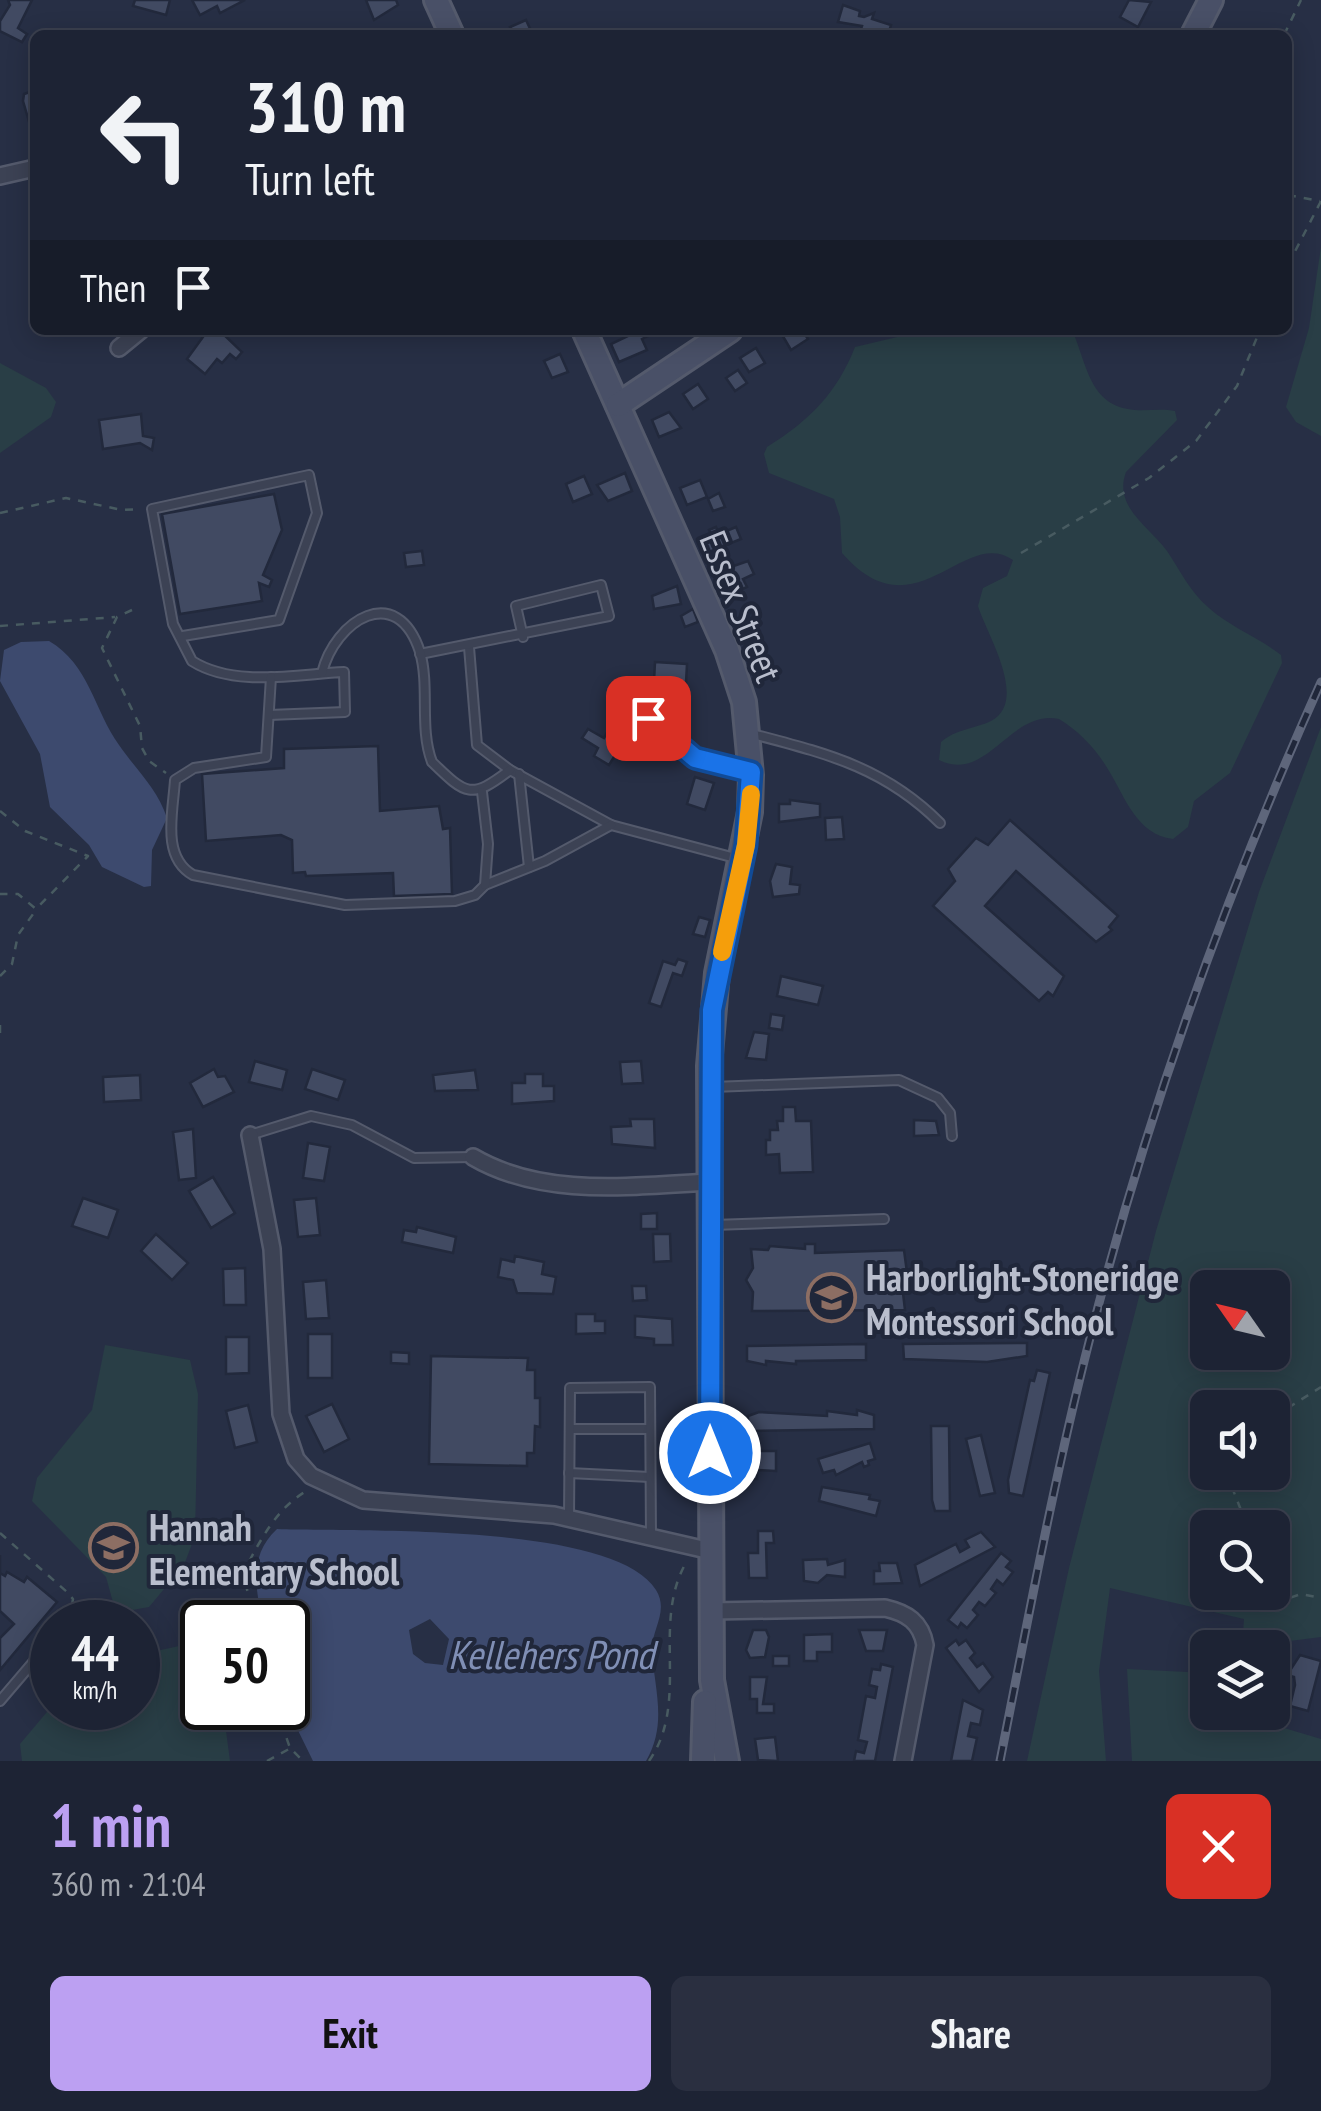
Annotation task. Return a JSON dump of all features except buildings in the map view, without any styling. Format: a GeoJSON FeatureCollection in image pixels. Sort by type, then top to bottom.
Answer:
{"type":"FeatureCollection","features":[{"type":"Feature","properties":{"kind":"main road"},"geometry":{"type":"LineString","coordinates":[[436,0],[450,30]]}},
{"type":"Feature","properties":{"kind":"main road"},"geometry":{"type":"LineString","coordinates":[[1196,30],[1211,0]]}},
{"type":"Feature","properties":{"kind":"main road","name":"Essex Street"},"geometry":{"type":"LineString","coordinates":[[586,335],[728,650],[748,732],[751,772],[744,860],[717,974],[709,1087],[703,1549],[712,1611],[712,1680],[727,1761]]}},
{"type":"Feature","properties":{"kind":"main road"},"geometry":{"type":"LineString","coordinates":[[618,405],[723,335]]}},
{"type":"Feature","properties":{"kind":"main road"},"geometry":{"type":"LineString","coordinates":[[703,1761],[706,1691],[712,1680]]}},
{"type":"Feature","properties":{"kind":"street"},"geometry":{"type":"LineString","coordinates":[[0,176],[30,169]]}},
{"type":"Feature","properties":{"kind":"street"},"geometry":{"type":"LineString","coordinates":[[120,348],[135,335]]}},
{"type":"Feature","properties":{"kind":"street"},"geometry":{"type":"LineString","coordinates":[[250,1136],[272,1249],[281,1414],[296,1459],[320,1482],[362,1500],[492,1507],[569,1518],[703,1549]]}},
{"type":"Feature","properties":{"kind":"street"},"geometry":{"type":"LineString","coordinates":[[473,1157],[504,1175],[598,1188],[709,1182]]}},
{"type":"Feature","properties":{"kind":"street"},"geometry":{"type":"LineString","coordinates":[[712,1611],[885,1608],[903,1612],[922,1631],[925,1645],[903,1761]]}},
{"type":"Feature","properties":{"kind":"lane"},"geometry":{"type":"LineString","coordinates":[[183,636],[278,620],[318,513],[309,474],[152,508],[173,624],[183,636],[186,653],[200,666],[272,677],[344,672],[345,712],[269,715]]}},
{"type":"Feature","properties":{"kind":"lane"},"geometry":{"type":"LineString","coordinates":[[420,654],[469,647],[523,636],[608,616],[601,585],[516,606],[523,636]]}},
{"type":"Feature","properties":{"kind":"lane"},"geometry":{"type":"LineString","coordinates":[[322,673],[340,632],[356,618],[379,614],[402,622],[420,654],[432,762],[455,784],[482,792],[514,772]]}},
{"type":"Feature","properties":{"kind":"lane"},"geometry":{"type":"LineString","coordinates":[[469,647],[476,745],[514,772],[612,825],[744,860]]}},
{"type":"Feature","properties":{"kind":"lane"},"geometry":{"type":"LineString","coordinates":[[272,677],[266,757],[194,768],[175,780],[174,856],[181,868],[193,875],[345,905],[455,900],[475,895],[485,885],[529,868],[612,825]]}},
{"type":"Feature","properties":{"kind":"lane"},"geometry":{"type":"LineString","coordinates":[[628,712],[654,721],[695,758],[751,772]]}},
{"type":"Feature","properties":{"kind":"lane"},"geometry":{"type":"LineString","coordinates":[[748,732],[880,774],[912,795],[940,823]]}},
{"type":"Feature","properties":{"kind":"lane"},"geometry":{"type":"LineString","coordinates":[[514,772],[529,868]]}},
{"type":"Feature","properties":{"kind":"lane"},"geometry":{"type":"LineString","coordinates":[[482,792],[488,844],[485,885]]}},
{"type":"Feature","properties":{"kind":"lane"},"geometry":{"type":"LineString","coordinates":[[709,1087],[899,1080],[938,1098],[950,1113],[952,1136]]}},
{"type":"Feature","properties":{"kind":"lane"},"geometry":{"type":"LineString","coordinates":[[250,1136],[310,1116],[352,1125],[414,1158],[473,1157]]}},
{"type":"Feature","properties":{"kind":"lane"},"geometry":{"type":"LineString","coordinates":[[709,1225],[884,1219]]}},
{"type":"Feature","properties":{"kind":"lane"},"geometry":{"type":"LineString","coordinates":[[569,1518],[570,1388],[650,1387],[651,1536]]}},
{"type":"Feature","properties":{"kind":"lane"},"geometry":{"type":"LineString","coordinates":[[570,1429],[650,1429]]}},
{"type":"Feature","properties":{"kind":"lane"},"geometry":{"type":"LineString","coordinates":[[569,1473],[650,1477]]}},
{"type":"Feature","properties":{"kind":"lane"},"geometry":{"type":"LineString","coordinates":[[0,1701],[30,1666]]}},
{"type":"Feature","properties":{"kind":"path"},"geometry":{"type":"LineString","coordinates":[[1286,30],[1301,0]]}},
{"type":"Feature","properties":{"kind":"path"},"geometry":{"type":"LineString","coordinates":[[1292,196],[1321,201],[1292,257]]}},
{"type":"Feature","properties":{"kind":"path"},"geometry":{"type":"LineString","coordinates":[[1021,553],[1149,478],[1196,441],[1237,386],[1258,335]]}},
{"type":"Feature","properties":{"kind":"path"},"geometry":{"type":"LineString","coordinates":[[0,513],[66,498],[122,510],[152,508]]}},
{"type":"Feature","properties":{"kind":"path"},"geometry":{"type":"LineString","coordinates":[[0,626],[116,617],[132,610]]}},
{"type":"Feature","properties":{"kind":"path"},"geometry":{"type":"LineString","coordinates":[[116,617],[102,648],[140,726],[142,748],[149,761],[175,780]]}},
{"type":"Feature","properties":{"kind":"path"},"geometry":{"type":"LineString","coordinates":[[0,811],[26,832],[88,856],[36,909],[18,935],[12,964],[0,976]]}},
{"type":"Feature","properties":{"kind":"path"},"geometry":{"type":"LineString","coordinates":[[0,894],[18,894],[36,909]]}},
{"type":"Feature","properties":{"kind":"path"},"geometry":{"type":"LineString","coordinates":[[0,1024],[0,1038]]}},
{"type":"Feature","properties":{"kind":"path"},"geometry":{"type":"LineString","coordinates":[[1290,1406],[1321,1387]]}},
{"type":"Feature","properties":{"kind":"path"},"geometry":{"type":"LineString","coordinates":[[250,1600],[243,1573],[272,1522],[292,1499],[320,1482]]}},
{"type":"Feature","properties":{"kind":"path"},"geometry":{"type":"LineString","coordinates":[[0,1533],[73,1600]]}},
{"type":"Feature","properties":{"kind":"path"},"geometry":{"type":"LineString","coordinates":[[649,1761],[670,1707],[669,1610],[676,1580],[703,1549]]}},
{"type":"Feature","properties":{"kind":"path"},"geometry":{"type":"LineString","coordinates":[[1290,1598],[1301,1594],[1321,1598]]}},
{"type":"Feature","properties":{"kind":"path"},"geometry":{"type":"LineString","coordinates":[[284,1730],[290,1748],[302,1761]]}},
{"type":"Feature","properties":{"kind":"path"},"geometry":{"type":"LineString","coordinates":[[267,1761],[290,1748]]}},
{"type":"Feature","properties":{"kind":"shaded area"},"geometry":{"type":"Polygon","coordinates":[[[1321,247],[1321,436],[1296,422],[1286,407],[1309,328],[1321,247]]]}},
{"type":"Feature","properties":{"kind":"shaded area"},"geometry":{"type":"Polygon","coordinates":[[[906,335],[1074,335],[1092,382],[1108,401],[1135,410],[1175,411],[1177,420],[1126,472],[1124,496],[1202,602],[1281,655],[1282,663],[1230,773],[1194,801],[1188,827],[1173,839],[1141,823],[1099,756],[1059,719],[1042,719],[1026,725],[971,762],[956,765],[939,760],[941,742],[991,721],[1002,711],[1006,682],[978,606],[983,588],[1007,576],[1013,560],[994,553],[975,556],[915,583],[892,585],[868,576],[842,553],[840,517],[834,499],[769,473],[764,454],[767,447],[820,404],[840,378],[855,347],[906,335]]]}},
{"type":"Feature","properties":{"kind":"shaded area"},"geometry":{"type":"Polygon","coordinates":[[[0,363],[46,388],[56,402],[51,417],[0,453],[0,363]]]}},
{"type":"Feature","properties":{"kind":"shaded area"},"geometry":{"type":"Polygon","coordinates":[[[1321,727],[1321,1637],[1290,1641],[1290,1630],[1243,1630],[1244,1619],[1205,1610],[1290,1610],[1290,1510],[1190,1510],[1190,1607],[1110,1588],[1099,1671],[1106,1761],[1027,1761],[1069,1568],[1156,1231],[1259,892],[1321,727]]]}},
{"type":"Feature","properties":{"kind":"shaded area"},"geometry":{"type":"Polygon","coordinates":[[[105,1345],[190,1360],[198,1394],[195,1536],[184,1565],[155,1600],[112,1600],[106,1577],[32,1501],[37,1478],[92,1410],[105,1345]]]}},
{"type":"Feature","properties":{"kind":"shaded area"},"geometry":{"type":"Polygon","coordinates":[[[180,1646],[180,1730],[226,1730],[230,1761],[22,1761],[20,1744],[32,1730],[160,1730],[160,1650],[180,1646]]]}},
{"type":"Feature","properties":{"kind":"shaded area"},"geometry":{"type":"Polygon","coordinates":[[[1127,1669],[1190,1672],[1190,1730],[1290,1730],[1321,1739],[1321,1761],[1132,1761],[1127,1669]]]}},
{"type":"Feature","properties":{"kind":"water"},"geometry":{"type":"Polygon","coordinates":[[[49,641],[82,675],[110,731],[163,807],[167,818],[152,850],[151,886],[144,887],[102,867],[89,845],[50,807],[40,754],[0,681],[4,650],[21,642],[49,641]]]}},
{"type":"Feature","properties":{"kind":"water","name":"Kellehers Pond"},"geometry":{"type":"Polygon","coordinates":[[[277,1529],[420,1532],[538,1542],[590,1552],[631,1568],[656,1590],[661,1605],[652,1649],[658,1720],[646,1761],[313,1761],[298,1730],[310,1730],[310,1600],[259,1600],[256,1572],[262,1550],[277,1529]],[[430,1619],[409,1630],[413,1654],[425,1663],[443,1665],[449,1639],[430,1619]]]}},
{"type":"Feature","properties":{"kind":"railway"},"geometry":{"type":"LineString","coordinates":[[1000,1761],[1065,1443],[1112,1254],[1191,1005],[1253,842],[1321,682]]}},
{"type":"Feature","properties":{"kind":"slow traffic"},"geometry":{"type":"LineString","coordinates":[[722,952],[746,845],[751,794]]}},
{"type":"Feature","properties":{"kind":"place","name":"Harborlight-Stoneridge Montessori School"},"geometry":{"type":"Point","coordinates":[831,1298]}},
{"type":"Feature","properties":{"kind":"place","name":"Hannah Elementary School"},"geometry":{"type":"Point","coordinates":[114,1548]}},
{"type":"Feature","properties":{"kind":"route"},"geometry":{"type":"LineString","coordinates":[[648,718],[695,758],[751,772],[746,845],[712,1010],[710,1453]]}}]}
